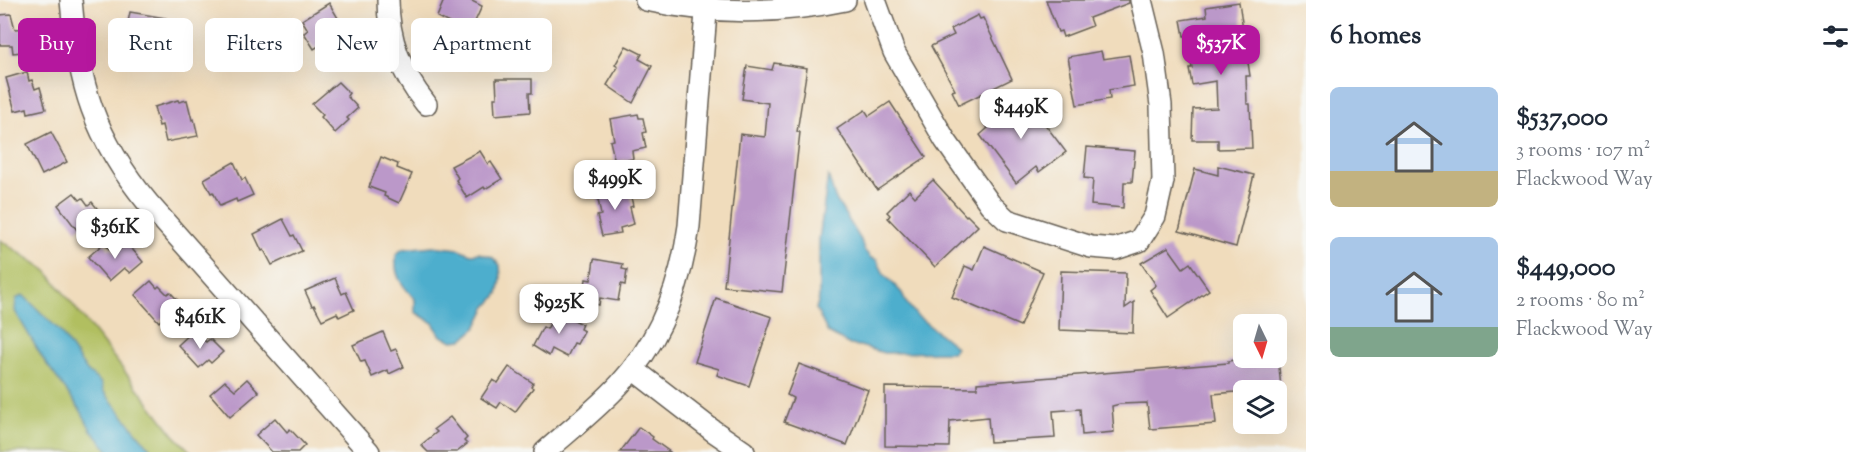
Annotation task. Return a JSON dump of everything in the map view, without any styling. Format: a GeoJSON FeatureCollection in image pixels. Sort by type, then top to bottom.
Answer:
{"type":"FeatureCollection","features":[{"type":"Feature","properties":{"kind":"street"},"geometry":{"type":"LineString","coordinates":[[71,0],[76,55],[82,80],[98,125],[120,167],[148,203],[369,452]]}},
{"type":"Feature","properties":{"kind":"street"},"geometry":{"type":"LineString","coordinates":[[388,0],[391,35],[403,72],[426,104]]}},
{"type":"Feature","properties":{"kind":"street"},"geometry":{"type":"LineString","coordinates":[[646,0],[753,11],[845,0]]}},
{"type":"Feature","properties":{"kind":"street"},"geometry":{"type":"LineString","coordinates":[[875,0],[894,52],[945,140],[990,204],[1007,220],[1091,247],[1114,249],[1139,241],[1155,216],[1163,181],[1161,105],[1154,53],[1141,0]]}},
{"type":"Feature","properties":{"kind":"street"},"geometry":{"type":"LineString","coordinates":[[545,452],[620,385],[650,343],[671,303],[685,254],[707,5]]}},
{"type":"Feature","properties":{"kind":"street"},"geometry":{"type":"LineString","coordinates":[[633,369],[744,452]]}},
{"type":"Feature","properties":{"kind":"green space"},"geometry":{"type":"Polygon","coordinates":[[[0,240],[46,270],[174,435],[191,452],[0,452],[0,240]]]}},
{"type":"Feature","properties":{"kind":"water"},"geometry":{"type":"Polygon","coordinates":[[[828,175],[835,198],[861,240],[864,250],[871,258],[877,260],[884,274],[902,293],[916,315],[956,347],[953,352],[884,353],[850,345],[828,333],[816,309],[819,298],[819,240],[828,175]]]}},
{"type":"Feature","properties":{"kind":"water"},"geometry":{"type":"Polygon","coordinates":[[[433,246],[459,249],[471,254],[479,253],[492,257],[500,265],[501,280],[498,294],[486,308],[476,328],[462,340],[453,341],[441,336],[433,323],[415,312],[415,299],[397,275],[396,255],[402,249],[433,246]]]}},
{"type":"Feature","properties":{"kind":"water"},"geometry":{"type":"Polygon","coordinates":[[[23,295],[59,330],[87,371],[101,383],[104,392],[153,452],[110,452],[91,430],[81,411],[43,359],[15,311],[16,299],[23,295]]]}},
{"type":"Feature","properties":{"kind":"building"},"geometry":{"type":"Polygon","coordinates":[[[444,0],[470,0],[482,6],[477,18],[437,17],[444,0]]]}},
{"type":"Feature","properties":{"kind":"building"},"geometry":{"type":"Polygon","coordinates":[[[1046,0],[1129,0],[1129,3],[1089,18],[1092,26],[1063,37],[1061,31],[1058,32],[1046,0]]]}},
{"type":"Feature","properties":{"kind":"building"},"geometry":{"type":"Polygon","coordinates":[[[1239,2],[1250,76],[1246,76],[1252,148],[1218,149],[1218,140],[1192,140],[1193,109],[1217,108],[1216,81],[1192,85],[1187,36],[1184,36],[1181,20],[1207,16],[1206,7],[1239,2]]]}},
{"type":"Feature","properties":{"kind":"building"},"geometry":{"type":"Polygon","coordinates":[[[329,3],[338,18],[315,18],[314,49],[304,33],[308,30],[303,19],[329,3]]]}},
{"type":"Feature","properties":{"kind":"building"},"geometry":{"type":"Polygon","coordinates":[[[130,12],[166,18],[129,18],[130,12]]]}},
{"type":"Feature","properties":{"kind":"building"},"geometry":{"type":"Polygon","coordinates":[[[11,14],[15,29],[18,29],[18,52],[13,53],[12,45],[0,45],[0,15],[11,14]]]}},
{"type":"Feature","properties":{"kind":"building"},"geometry":{"type":"Polygon","coordinates":[[[978,15],[980,19],[983,18],[1012,79],[959,105],[952,91],[955,90],[931,46],[954,35],[951,29],[978,15]]]}},
{"type":"Feature","properties":{"kind":"building"},"geometry":{"type":"Polygon","coordinates":[[[626,46],[642,54],[639,59],[652,66],[633,103],[607,85],[618,67],[615,65],[626,46]]]}},
{"type":"Feature","properties":{"kind":"building"},"geometry":{"type":"Polygon","coordinates":[[[1101,51],[1103,59],[1129,55],[1134,86],[1109,90],[1110,99],[1077,105],[1068,57],[1101,51]]]}},
{"type":"Feature","properties":{"kind":"building"},"geometry":{"type":"Polygon","coordinates":[[[774,63],[807,68],[797,132],[800,132],[782,292],[724,286],[740,134],[765,137],[768,103],[742,99],[747,66],[772,70],[774,63]]]}},
{"type":"Feature","properties":{"kind":"building"},"geometry":{"type":"Polygon","coordinates":[[[27,72],[29,81],[32,80],[35,89],[40,87],[46,109],[28,113],[27,108],[15,111],[6,78],[27,72]]]}},
{"type":"Feature","properties":{"kind":"building"},"geometry":{"type":"Polygon","coordinates":[[[496,79],[532,79],[532,93],[529,93],[530,112],[495,115],[496,79]]]}},
{"type":"Feature","properties":{"kind":"building"},"geometry":{"type":"Polygon","coordinates":[[[338,82],[349,93],[347,96],[358,108],[335,133],[312,104],[338,82]]]}},
{"type":"Feature","properties":{"kind":"building"},"geometry":{"type":"Polygon","coordinates":[[[1022,94],[1066,152],[1039,172],[1036,167],[1016,183],[980,135],[988,128],[984,123],[1022,94]]]}},
{"type":"Feature","properties":{"kind":"building"},"geometry":{"type":"Polygon","coordinates":[[[178,100],[179,102],[187,100],[198,136],[166,142],[154,107],[178,100]]]}},
{"type":"Feature","properties":{"kind":"building"},"geometry":{"type":"Polygon","coordinates":[[[890,102],[926,157],[877,190],[837,129],[865,110],[869,116],[890,102]]]}},
{"type":"Feature","properties":{"kind":"building"},"geometry":{"type":"Polygon","coordinates":[[[638,114],[639,118],[643,118],[646,148],[632,151],[633,159],[615,162],[610,141],[614,140],[610,119],[638,114]]]}},
{"type":"Feature","properties":{"kind":"building"},"geometry":{"type":"Polygon","coordinates":[[[51,132],[67,162],[42,175],[27,144],[51,132]]]}},
{"type":"Feature","properties":{"kind":"building"},"geometry":{"type":"Polygon","coordinates":[[[1087,147],[1135,151],[1132,182],[1124,182],[1123,208],[1091,205],[1093,179],[1084,178],[1087,147]]]}},
{"type":"Feature","properties":{"kind":"building"},"geometry":{"type":"Polygon","coordinates":[[[480,151],[488,164],[491,162],[502,179],[467,198],[451,166],[480,151]]]}},
{"type":"Feature","properties":{"kind":"building"},"geometry":{"type":"Polygon","coordinates":[[[381,157],[398,164],[397,168],[412,174],[399,203],[384,196],[385,193],[369,187],[381,157]]]}},
{"type":"Feature","properties":{"kind":"building"},"geometry":{"type":"Polygon","coordinates":[[[234,162],[242,180],[245,178],[253,195],[220,206],[204,179],[234,162]]]}},
{"type":"Feature","properties":{"kind":"building"},"geometry":{"type":"Polygon","coordinates":[[[1218,166],[1254,175],[1236,247],[1179,231],[1195,169],[1218,175],[1218,166]]]}},
{"type":"Feature","properties":{"kind":"building"},"geometry":{"type":"Polygon","coordinates":[[[933,180],[978,226],[935,267],[888,218],[890,215],[887,212],[909,190],[915,197],[933,180]]]}},
{"type":"Feature","properties":{"kind":"building"},"geometry":{"type":"Polygon","coordinates":[[[624,188],[625,193],[630,192],[633,206],[630,207],[634,224],[620,228],[621,233],[602,236],[597,216],[601,215],[597,194],[624,188]]]}},
{"type":"Feature","properties":{"kind":"building"},"geometry":{"type":"Polygon","coordinates":[[[74,193],[80,200],[83,198],[88,205],[92,202],[101,213],[77,230],[58,205],[74,193]]]}},
{"type":"Feature","properties":{"kind":"building"},"geometry":{"type":"Polygon","coordinates":[[[283,219],[302,251],[272,265],[254,234],[283,219]]]}},
{"type":"Feature","properties":{"kind":"building"},"geometry":{"type":"Polygon","coordinates":[[[104,243],[116,252],[127,243],[143,262],[130,273],[124,268],[109,281],[88,257],[104,243]]]}},
{"type":"Feature","properties":{"kind":"building"},"geometry":{"type":"Polygon","coordinates":[[[984,246],[1043,272],[1020,326],[952,297],[965,266],[974,270],[984,246]]]}},
{"type":"Feature","properties":{"kind":"building"},"geometry":{"type":"Polygon","coordinates":[[[1168,247],[1183,268],[1190,263],[1209,290],[1168,318],[1150,290],[1156,285],[1141,263],[1168,247]]]}},
{"type":"Feature","properties":{"kind":"building"},"geometry":{"type":"Polygon","coordinates":[[[594,259],[623,264],[622,269],[627,270],[625,285],[621,284],[618,301],[600,298],[599,305],[583,301],[586,279],[591,280],[594,259]]]}},
{"type":"Feature","properties":{"kind":"building"},"geometry":{"type":"Polygon","coordinates":[[[1061,271],[1126,273],[1125,308],[1134,302],[1133,333],[1059,330],[1061,271]]]}},
{"type":"Feature","properties":{"kind":"building"},"geometry":{"type":"Polygon","coordinates":[[[335,278],[342,294],[346,292],[354,310],[339,317],[337,313],[322,320],[305,291],[335,278]]]}},
{"type":"Feature","properties":{"kind":"building"},"geometry":{"type":"Polygon","coordinates":[[[151,281],[167,294],[170,292],[185,308],[171,320],[166,315],[159,322],[135,295],[151,281]]]}},
{"type":"Feature","properties":{"kind":"building"},"geometry":{"type":"Polygon","coordinates":[[[716,298],[772,317],[749,386],[717,375],[719,369],[695,362],[716,298]]]}},
{"type":"Feature","properties":{"kind":"building"},"geometry":{"type":"Polygon","coordinates":[[[557,311],[582,324],[580,329],[584,331],[577,344],[574,343],[567,357],[552,349],[549,356],[533,346],[543,327],[547,329],[557,311]]]}},
{"type":"Feature","properties":{"kind":"building"},"geometry":{"type":"Polygon","coordinates":[[[192,332],[206,342],[210,339],[223,352],[211,363],[208,360],[199,368],[178,345],[192,332]]]}},
{"type":"Feature","properties":{"kind":"building"},"geometry":{"type":"Polygon","coordinates":[[[383,332],[391,351],[396,349],[404,367],[389,374],[388,370],[372,377],[365,361],[361,362],[353,345],[383,332]]]}},
{"type":"Feature","properties":{"kind":"building"},"geometry":{"type":"Polygon","coordinates":[[[1233,360],[1233,368],[1279,368],[1280,380],[1233,380],[1233,392],[1213,394],[1216,424],[1150,429],[1147,403],[1120,404],[1112,406],[1114,432],[1082,435],[1080,409],[1053,411],[1055,438],[990,442],[988,417],[950,421],[949,447],[885,446],[885,387],[977,388],[977,383],[1228,363],[1233,360]]]}},
{"type":"Feature","properties":{"kind":"building"},"geometry":{"type":"Polygon","coordinates":[[[799,364],[868,390],[847,445],[784,422],[793,398],[787,395],[799,364]]]}},
{"type":"Feature","properties":{"kind":"building"},"geometry":{"type":"Polygon","coordinates":[[[509,367],[533,383],[531,387],[533,388],[515,412],[501,402],[497,408],[481,398],[493,380],[498,383],[509,367]]]}},
{"type":"Feature","properties":{"kind":"building"},"geometry":{"type":"Polygon","coordinates":[[[247,379],[259,392],[230,417],[210,394],[225,381],[235,390],[247,379]]]}},
{"type":"Feature","properties":{"kind":"building"},"geometry":{"type":"Polygon","coordinates":[[[450,417],[467,438],[464,441],[467,444],[457,452],[428,452],[421,445],[437,432],[434,429],[450,417]]]}},
{"type":"Feature","properties":{"kind":"building"},"geometry":{"type":"Polygon","coordinates":[[[275,418],[287,432],[290,429],[305,445],[298,452],[272,452],[256,435],[275,418]]]}},
{"type":"Feature","properties":{"kind":"building"},"geometry":{"type":"Polygon","coordinates":[[[639,427],[653,437],[652,439],[670,452],[620,452],[639,427]]]}}]}
